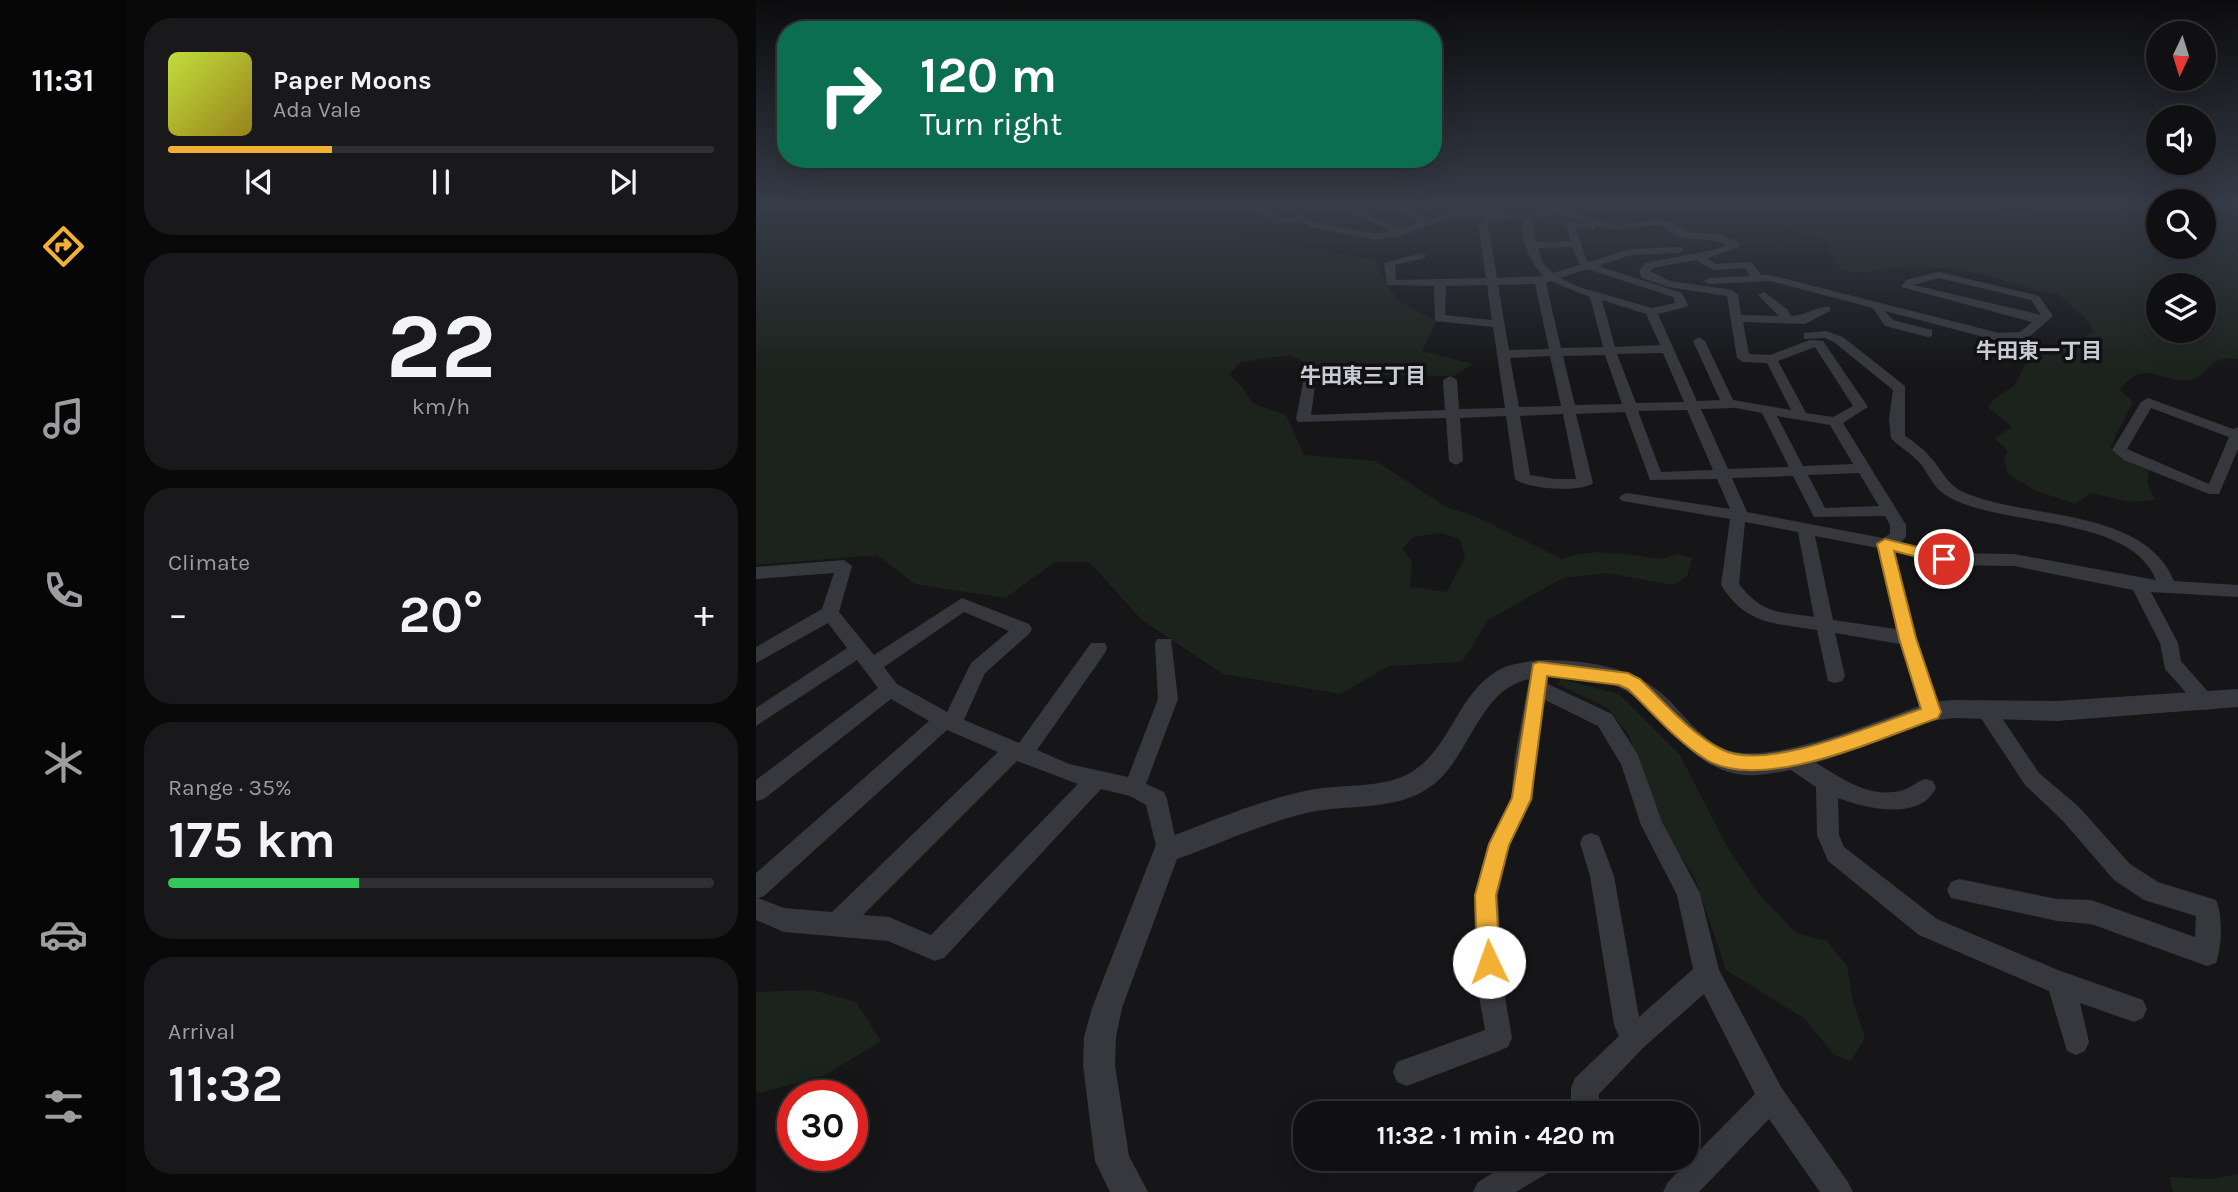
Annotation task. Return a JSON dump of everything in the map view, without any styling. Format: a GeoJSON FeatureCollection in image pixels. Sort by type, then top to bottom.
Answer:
{"type":"FeatureCollection","features":[{"type":"Feature","properties":{"kind":"street"},"geometry":{"type":"LineString","coordinates":[[1429,261],[1438,318],[1498,324]]}},
{"type":"Feature","properties":{"kind":"street"},"geometry":{"type":"LineString","coordinates":[[1489,261],[1523,478],[1555,484],[1585,483],[1556,352],[1546,279],[1536,261]]}},
{"type":"Feature","properties":{"kind":"street"},"geometry":{"type":"LineString","coordinates":[[1582,261],[1588,266],[1678,295],[1682,306],[1651,312]]}},
{"type":"Feature","properties":{"kind":"street"},"geometry":{"type":"LineString","coordinates":[[1429,272],[1492,282],[1546,279],[1604,261]]}},
{"type":"Feature","properties":{"kind":"street"},"geometry":{"type":"LineString","coordinates":[[1311,372],[1303,419],[1728,404],[1766,408],[1835,422],[1861,407],[1819,344],[1814,343],[1771,359],[1743,358],[1732,295],[1646,276],[1644,271],[1649,265],[1675,261]]}},
{"type":"Feature","properties":{"kind":"street"},"geometry":{"type":"LineString","coordinates":[[1703,261],[1713,267],[1748,265],[1758,279]]}},
{"type":"Feature","properties":{"kind":"street"},"geometry":{"type":"LineString","coordinates":[[1689,286],[1700,282],[1770,278],[1999,337],[2023,336],[2042,321],[2048,316],[2035,298],[1939,275],[1910,282],[1907,287],[2042,321]]}},
{"type":"Feature","properties":{"kind":"street"},"geometry":{"type":"LineString","coordinates":[[1546,279],[1640,306],[1651,312],[1741,516]]}},
{"type":"Feature","properties":{"kind":"street"},"geometry":{"type":"LineString","coordinates":[[1595,295],[1610,351],[1655,477],[1863,468]]}},
{"type":"Feature","properties":{"kind":"street"},"geometry":{"type":"LineString","coordinates":[[1764,295],[1783,311],[1786,320]]}},
{"type":"Feature","properties":{"kind":"street"},"geometry":{"type":"LineString","coordinates":[[1879,306],[1878,310],[1889,323],[1928,333]]}},
{"type":"Feature","properties":{"kind":"street"},"geometry":{"type":"LineString","coordinates":[[1736,318],[1811,319],[1826,309]]}},
{"type":"Feature","properties":{"kind":"street"},"geometry":{"type":"LineString","coordinates":[[1742,355],[1775,352],[1810,335],[1823,334],[1846,343],[1859,358],[1887,376],[1900,390],[1896,419],[1899,438],[1927,461],[1940,485],[1960,496],[2077,524],[2136,545],[2155,560],[2167,585]]}},
{"type":"Feature","properties":{"kind":"street"},"geometry":{"type":"LineString","coordinates":[[1699,341],[1728,404]]}},
{"type":"Feature","properties":{"kind":"street"},"geometry":{"type":"LineString","coordinates":[[1503,354],[1667,349]]}},
{"type":"Feature","properties":{"kind":"street"},"geometry":{"type":"LineString","coordinates":[[1771,359],[1800,414]]}},
{"type":"Feature","properties":{"kind":"street"},"geometry":{"type":"LineString","coordinates":[[1450,380],[1456,461]]}},
{"type":"Feature","properties":{"kind":"street"},"geometry":{"type":"LineString","coordinates":[[2148,402],[2237,433],[2214,491],[2129,457],[2119,450],[2148,402]]}},
{"type":"Feature","properties":{"kind":"street"},"geometry":{"type":"LineString","coordinates":[[1766,408],[1820,513],[1889,511]]}},
{"type":"Feature","properties":{"kind":"street"},"geometry":{"type":"LineString","coordinates":[[1835,422],[1898,526],[1898,537],[1885,544]]}},
{"type":"Feature","properties":{"kind":"street"},"geometry":{"type":"LineString","coordinates":[[1627,498],[1805,528],[1944,559],[2014,560],[2139,584],[2238,591]]}},
{"type":"Feature","properties":{"kind":"street"},"geometry":{"type":"LineString","coordinates":[[1741,516],[1735,522],[1730,585],[1748,607],[1768,616],[1908,638]]}},
{"type":"Feature","properties":{"kind":"street"},"geometry":{"type":"LineString","coordinates":[[1805,528],[1835,676]]}},
{"type":"Feature","properties":{"kind":"street"},"geometry":{"type":"LineString","coordinates":[[1885,544],[1908,638],[1931,712]]}},
{"type":"Feature","properties":{"kind":"street"},"geometry":{"type":"LineString","coordinates":[[756,573],[844,566],[830,613],[756,656]]}},
{"type":"Feature","properties":{"kind":"street"},"geometry":{"type":"LineString","coordinates":[[2139,584],[2169,643],[2172,664],[2207,702]]}},
{"type":"Feature","properties":{"kind":"street"},"geometry":{"type":"LineString","coordinates":[[756,888],[948,722],[978,668],[1023,629],[962,604],[873,666]]}},
{"type":"Feature","properties":{"kind":"street"},"geometry":{"type":"LineString","coordinates":[[830,613],[890,689],[948,722],[1066,772],[1134,788],[1156,799],[1167,852],[1107,1008],[1100,1037],[1099,1065],[1112,1161],[1130,1192]]}},
{"type":"Feature","properties":{"kind":"street"},"geometry":{"type":"LineString","coordinates":[[1134,788],[1168,699],[1164,644]]}},
{"type":"Feature","properties":{"kind":"street"},"geometry":{"type":"LineString","coordinates":[[836,925],[1019,752],[1098,648]]}},
{"type":"Feature","properties":{"kind":"street"},"geometry":{"type":"LineString","coordinates":[[756,718],[860,649]]}},
{"type":"Feature","properties":{"kind":"street"},"geometry":{"type":"LineString","coordinates":[[1167,852],[1303,802],[1392,791],[1420,780],[1440,762],[1483,694],[1520,670],[1539,678],[1605,720],[1631,761],[1652,825],[1688,893],[1707,974],[1771,1097],[1838,1192]]}},
{"type":"Feature","properties":{"kind":"street"},"geometry":{"type":"LineString","coordinates":[[1539,678],[1622,678],[1634,684],[1692,740],[1716,756],[1741,764],[1792,760],[1931,712],[1985,709],[2057,711],[2238,698]]}},
{"type":"Feature","properties":{"kind":"street"},"geometry":{"type":"LineString","coordinates":[[1407,1072],[1499,1038],[1490,985],[1486,895],[1499,844],[1522,799],[1525,756],[1539,678]]}},
{"type":"Feature","properties":{"kind":"street"},"geometry":{"type":"LineString","coordinates":[[756,792],[890,689]]}},
{"type":"Feature","properties":{"kind":"street"},"geometry":{"type":"LineString","coordinates":[[1959,890],[2057,910],[2091,912],[2207,954],[2208,908],[2152,892],[2122,872],[2070,813],[2032,779],[1985,709]]}},
{"type":"Feature","properties":{"kind":"street"},"geometry":{"type":"LineString","coordinates":[[1792,760],[1827,785],[1878,800],[1902,800],[1926,788]]}},
{"type":"Feature","properties":{"kind":"street"},"geometry":{"type":"LineString","coordinates":[[756,909],[784,920],[889,929],[935,949],[1097,779]]}},
{"type":"Feature","properties":{"kind":"street"},"geometry":{"type":"LineString","coordinates":[[1827,785],[1828,835],[1836,854],[1928,927],[2058,982],[2134,1009]]}},
{"type":"Feature","properties":{"kind":"street"},"geometry":{"type":"LineString","coordinates":[[1591,842],[1602,876],[1627,1026],[1635,1038]]}},
{"type":"Feature","properties":{"kind":"street"},"geometry":{"type":"LineString","coordinates":[[1585,1101],[1585,1088],[1635,1038],[1707,974]]}},
{"type":"Feature","properties":{"kind":"street"},"geometry":{"type":"LineString","coordinates":[[2058,982],[2068,1004],[2076,1042]]}},
{"type":"Feature","properties":{"kind":"street"},"geometry":{"type":"LineString","coordinates":[[1678,1192],[1771,1097]]}},
{"type":"Feature","properties":{"kind":"street"},"geometry":{"type":"LineString","coordinates":[[1488,1192],[1524,1171]]}},
{"type":"Feature","properties":{"kind":"shaded area"},"geometry":{"type":"Polygon","coordinates":[[[756,261],[1375,261],[1398,299],[1437,320],[1422,351],[1473,364],[1453,376],[1369,375],[1318,368],[1289,355],[1241,362],[1229,374],[1242,387],[1252,403],[1286,415],[1304,455],[1376,461],[1446,507],[1475,516],[1562,559],[1597,552],[1661,558],[1677,554],[1692,558],[1687,576],[1674,585],[1606,573],[1563,578],[1488,620],[1462,662],[1389,666],[1340,694],[1223,674],[1142,620],[1089,562],[1055,562],[1005,598],[915,584],[877,555],[756,565],[756,261]],[[1441,533],[1413,537],[1402,549],[1412,562],[1410,587],[1447,592],[1465,558],[1460,539],[1441,533]]]}},
{"type":"Feature","properties":{"kind":"shaded area"},"geometry":{"type":"Polygon","coordinates":[[[1835,261],[2238,261],[2238,359],[2221,359],[2190,380],[2145,373],[2129,380],[2120,390],[2133,402],[2110,447],[2121,458],[2149,470],[2147,483],[2155,500],[2129,502],[2091,493],[2076,504],[2036,491],[2008,474],[2004,460],[2008,451],[1995,438],[2012,427],[1988,407],[1994,399],[2015,385],[2028,359],[2080,341],[2093,331],[2088,321],[2058,294],[1978,273],[1908,267],[1861,273],[1843,270],[1835,261]]]}},
{"type":"Feature","properties":{"kind":"shaded area"},"geometry":{"type":"Polygon","coordinates":[[[1561,679],[1619,694],[1680,755],[1726,845],[1759,894],[1796,933],[1827,941],[1847,966],[1853,1002],[1865,1038],[1851,1061],[1834,1055],[1805,1019],[1726,970],[1695,878],[1661,819],[1628,734],[1608,708],[1557,684],[1561,679]]]}},
{"type":"Feature","properties":{"kind":"shaded area"},"geometry":{"type":"Polygon","coordinates":[[[813,990],[856,1002],[881,1041],[825,1075],[807,1080],[777,1080],[777,1088],[759,1093],[756,1091],[756,992],[813,990]]]}},
{"type":"Feature","properties":{"kind":"shaded area"},"geometry":{"type":"Polygon","coordinates":[[[2238,1174],[2238,1192],[2173,1192],[2170,1177],[2213,1179],[2238,1174]]]}},
{"type":"Feature","properties":{"kind":"district","name":"牛田東一丁目"},"geometry":{"type":"Point","coordinates":[2039,351]}},
{"type":"Feature","properties":{"kind":"district","name":"牛田東三丁目"},"geometry":{"type":"Point","coordinates":[1363,376]}},
{"type":"Feature","properties":{"kind":"route"},"geometry":{"type":"LineString","coordinates":[[1489,962],[1486,895],[1499,844],[1522,799],[1525,756],[1538,688],[1539,668],[1622,678],[1645,692],[1692,740],[1716,756],[1741,764],[1792,760],[1931,712],[1908,638],[1885,544],[1944,559]]}}]}
